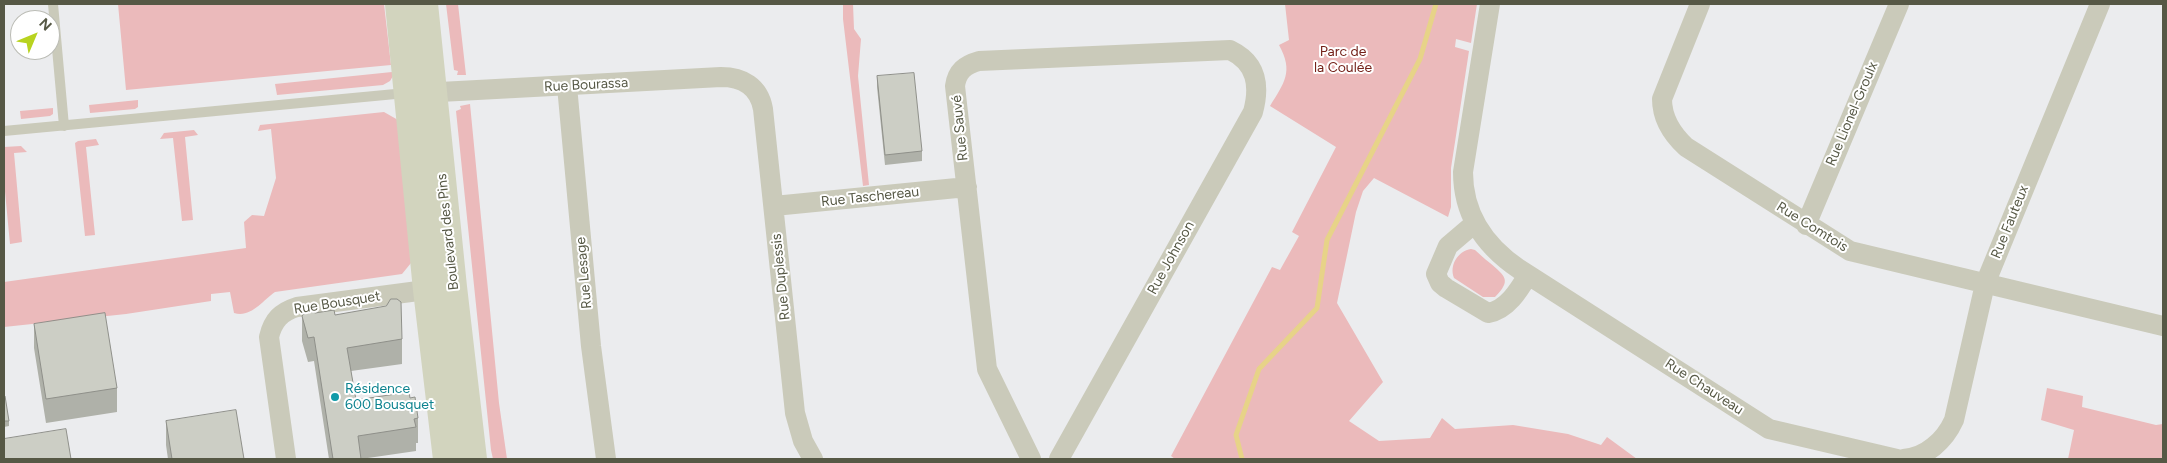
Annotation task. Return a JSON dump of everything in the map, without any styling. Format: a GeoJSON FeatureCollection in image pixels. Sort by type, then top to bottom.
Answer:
{"type":"FeatureCollection","features":[{"type":"Feature","properties":{"kind":"street","name":"Boulevard des Pins"},"geometry":{"type":"LineString","coordinates":[[398,4],[421,93]]}},
{"type":"Feature","properties":{"kind":"street","name":"Boulevard des Pins"},"geometry":{"type":"LineString","coordinates":[[424,4],[421,93],[440,288],[447,459]]}},
{"type":"Feature","properties":{"kind":"street","name":"Rue Chauveau"},"geometry":{"type":"LineString","coordinates":[[1490,4],[1463,172],[1466,199],[1475,223],[1496,252],[1528,275],[1769,429],[1897,459]]}},
{"type":"Feature","properties":{"kind":"street","name":"Rue Comtois"},"geometry":{"type":"LineString","coordinates":[[1700,4],[1662,99],[1662,107],[1672,133],[1686,147],[1806,225],[1857,254],[2163,326]]}},
{"type":"Feature","properties":{"kind":"street","name":"Rue Lionel-Groulx"},"geometry":{"type":"LineString","coordinates":[[1806,225],[1899,4]]}},
{"type":"Feature","properties":{"kind":"street","name":"Rue Fauteux"},"geometry":{"type":"LineString","coordinates":[[1932,451],[1947,433],[1954,420],[1985,284],[2100,4]]}},
{"type":"Feature","properties":{"kind":"street","name":"Rue Sauvé"},"geometry":{"type":"LineString","coordinates":[[1031,459],[986,369],[955,86],[956,77],[960,70],[972,63],[987,60],[1218,50],[1230,50],[1240,55]]}},
{"type":"Feature","properties":{"kind":"street","name":"Rue Johnson"},"geometry":{"type":"LineString","coordinates":[[1059,459],[1253,112],[1258,95],[1256,78],[1253,70],[1240,55]]}},
{"type":"Feature","properties":{"kind":"street","name":"Rue Bourassa"},"geometry":{"type":"LineString","coordinates":[[421,93],[728,77],[744,81],[758,93]]}},
{"type":"Feature","properties":{"kind":"street","name":"Rue Lesage"},"geometry":{"type":"LineString","coordinates":[[567,86],[591,346],[606,459]]}},
{"type":"Feature","properties":{"kind":"street","name":"Rue Duplessis"},"geometry":{"type":"LineString","coordinates":[[758,93],[762,109],[774,206],[794,413],[803,441],[813,459]]}},
{"type":"Feature","properties":{"kind":"street","name":"Rue Taschereau"},"geometry":{"type":"LineString","coordinates":[[774,206],[967,187]]}},
{"type":"Feature","properties":{"kind":"street"},"geometry":{"type":"LineString","coordinates":[[1475,223],[1448,246],[1436,274],[1440,283],[1488,313],[1499,310],[1505,305],[1514,296],[1528,275]]}},
{"type":"Feature","properties":{"kind":"street","name":"Boulevard des Pins"},"geometry":{"type":"LineString","coordinates":[[440,288],[473,459]]}},
{"type":"Feature","properties":{"kind":"street","name":"Rue Bousquet"},"geometry":{"type":"LineString","coordinates":[[286,459],[269,337],[271,329],[281,313],[297,307],[440,288]]}},
{"type":"Feature","properties":{"kind":"street"},"geometry":{"type":"LineString","coordinates":[[1903,459],[1932,451]]}},
{"type":"Feature","properties":{"kind":"lane"},"geometry":{"type":"LineString","coordinates":[[53,4],[64,126]]}},
{"type":"Feature","properties":{"kind":"lane"},"geometry":{"type":"LineString","coordinates":[[4,132],[421,93]]}},
{"type":"Feature","properties":{"kind":"green space"},"geometry":{"type":"Polygon","coordinates":[[[118,4],[384,4],[391,65],[126,90],[118,4]]]}},
{"type":"Feature","properties":{"kind":"green space"},"geometry":{"type":"Polygon","coordinates":[[[446,4],[458,4],[466,75],[457,75],[458,71],[454,70],[446,4]]]}},
{"type":"Feature","properties":{"kind":"green space"},"geometry":{"type":"Polygon","coordinates":[[[843,4],[853,4],[854,29],[861,39],[858,76],[869,185],[863,186],[843,19],[843,4]]]}},
{"type":"Feature","properties":{"kind":"green space","name":"Parc de la Coulée"},"geometry":{"type":"Polygon","coordinates":[[[1285,4],[1477,4],[1471,43],[1456,39],[1455,47],[1469,51],[1451,168],[1451,207],[1448,217],[1374,178],[1363,191],[1356,212],[1337,303],[1383,382],[1349,421],[1379,441],[1430,438],[1442,418],[1455,429],[1513,425],[1568,434],[1601,445],[1607,437],[1637,459],[1175,459],[1171,456],[1272,267],[1280,270],[1299,236],[1292,232],[1336,147],[1270,106],[1285,77],[1286,63],[1279,45],[1289,40],[1285,4]]]}},
{"type":"Feature","properties":{"kind":"green space"},"geometry":{"type":"Polygon","coordinates":[[[392,72],[393,76],[390,81],[383,85],[277,95],[275,84],[392,72]]]}},
{"type":"Feature","properties":{"kind":"green space"},"geometry":{"type":"Polygon","coordinates":[[[138,100],[138,107],[135,109],[90,113],[89,105],[138,100]]]}},
{"type":"Feature","properties":{"kind":"green space"},"geometry":{"type":"Polygon","coordinates":[[[470,104],[499,403],[507,459],[493,459],[491,450],[456,111],[461,109],[460,106],[470,104]]]}},
{"type":"Feature","properties":{"kind":"green space"},"geometry":{"type":"Polygon","coordinates":[[[53,108],[53,114],[50,116],[21,119],[20,111],[53,108]]]}},
{"type":"Feature","properties":{"kind":"green space"},"geometry":{"type":"Polygon","coordinates":[[[384,112],[398,120],[411,263],[402,274],[275,292],[256,308],[240,314],[234,313],[230,292],[211,294],[211,301],[126,314],[4,327],[4,282],[246,248],[244,222],[252,215],[264,216],[276,178],[271,129],[258,131],[260,125],[384,112]]]}},
{"type":"Feature","properties":{"kind":"green space"},"geometry":{"type":"Polygon","coordinates":[[[194,130],[198,135],[185,137],[193,220],[182,221],[173,138],[160,139],[164,133],[194,130]]]}},
{"type":"Feature","properties":{"kind":"green space"},"geometry":{"type":"Polygon","coordinates":[[[96,139],[99,145],[86,147],[95,235],[85,236],[75,143],[96,139]]]}},
{"type":"Feature","properties":{"kind":"green space"},"geometry":{"type":"Polygon","coordinates":[[[21,146],[27,152],[14,153],[22,242],[10,244],[4,181],[4,147],[21,146]]]}},
{"type":"Feature","properties":{"kind":"green space"},"geometry":{"type":"Polygon","coordinates":[[[1466,250],[1475,250],[1503,275],[1504,286],[1495,297],[1483,297],[1454,278],[1453,268],[1456,259],[1466,250]]]}},
{"type":"Feature","properties":{"kind":"green space"},"geometry":{"type":"Polygon","coordinates":[[[2047,388],[2083,396],[2082,407],[2156,425],[2163,424],[2163,459],[2068,459],[2074,430],[2041,420],[2047,388]]]}},
{"type":"Feature","properties":{"kind":"building"},"geometry":{"type":"Polygon","coordinates":[[[914,73],[922,151],[885,155],[877,76],[914,73]]]}},
{"type":"Feature","properties":{"kind":"building"},"geometry":{"type":"Polygon","coordinates":[[[391,299],[397,299],[401,302],[402,339],[347,348],[356,400],[409,392],[410,398],[415,397],[418,418],[414,419],[416,427],[358,436],[361,459],[333,459],[314,337],[308,338],[302,316],[305,312],[311,310],[315,313],[334,310],[335,315],[386,306],[391,299]]]}},
{"type":"Feature","properties":{"kind":"building"},"geometry":{"type":"Polygon","coordinates":[[[105,313],[117,388],[46,399],[34,324],[105,313]]]}},
{"type":"Feature","properties":{"kind":"building"},"geometry":{"type":"Polygon","coordinates":[[[5,396],[9,421],[4,421],[5,396]]]}},
{"type":"Feature","properties":{"kind":"building"},"geometry":{"type":"Polygon","coordinates":[[[236,410],[244,459],[172,459],[166,421],[236,410]]]}},
{"type":"Feature","properties":{"kind":"building"},"geometry":{"type":"Polygon","coordinates":[[[66,429],[71,459],[4,459],[4,439],[66,429]]]}},
{"type":"Feature","properties":{"kind":"waterway"},"geometry":{"type":"LineString","coordinates":[[1242,459],[1236,435],[1259,369],[1317,308],[1327,240],[1420,59],[1436,4]]}},
{"type":"Feature","properties":{"kind":"place","name":"Résidence 600 Bousquet"},"geometry":{"type":"Point","coordinates":[335,397]}}]}
